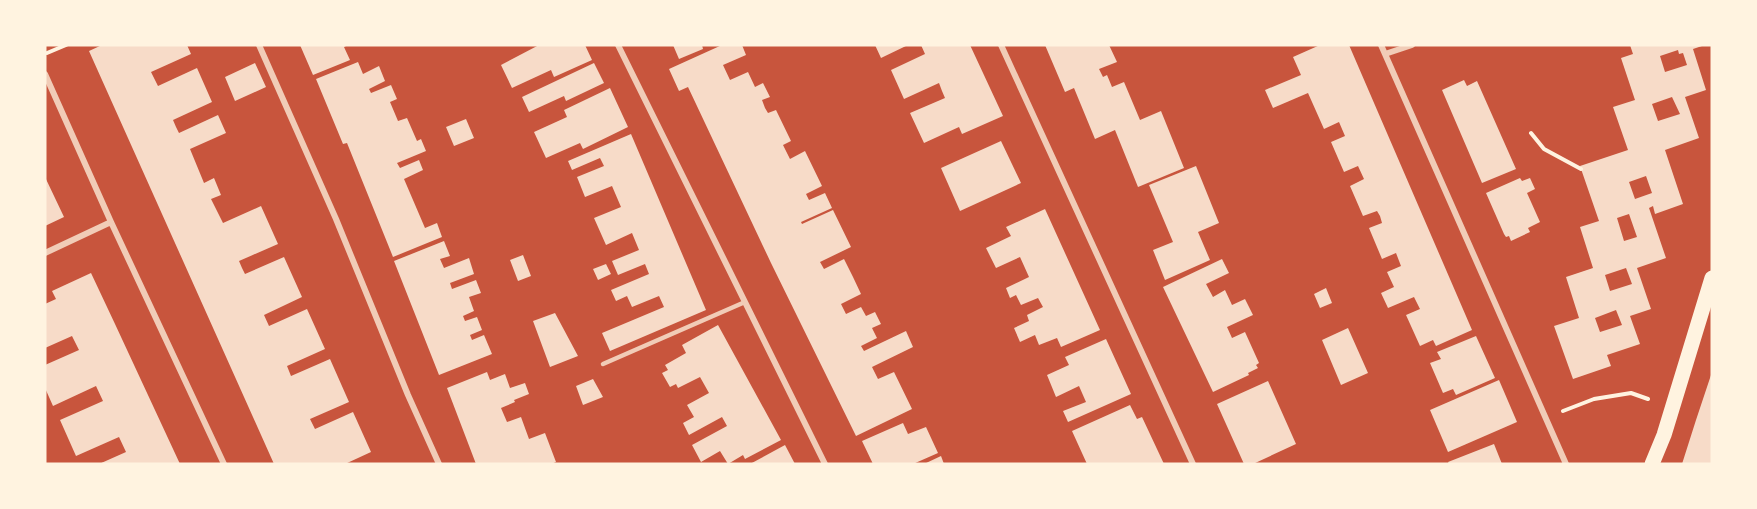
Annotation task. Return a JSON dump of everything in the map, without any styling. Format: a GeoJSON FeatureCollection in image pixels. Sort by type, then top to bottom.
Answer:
{"type":"FeatureCollection","features":[{"type":"Feature","properties":{"kind":"main road"},"geometry":{"type":"LineString","coordinates":[[1652,464],[1664,435],[1712,278]]}},
{"type":"Feature","properties":{"kind":"street"},"geometry":{"type":"LineString","coordinates":[[259,45],[336,219],[408,395],[439,464]]}},
{"type":"Feature","properties":{"kind":"street"},"geometry":{"type":"LineString","coordinates":[[618,45],[825,464]]}},
{"type":"Feature","properties":{"kind":"street"},"geometry":{"type":"LineString","coordinates":[[1001,45],[1193,464]]}},
{"type":"Feature","properties":{"kind":"street"},"geometry":{"type":"LineString","coordinates":[[1381,45],[1566,464]]}},
{"type":"Feature","properties":{"kind":"street"},"geometry":{"type":"LineString","coordinates":[[1385,54],[1412,45]]}},
{"type":"Feature","properties":{"kind":"street"},"geometry":{"type":"LineString","coordinates":[[45,74],[224,464]]}},
{"type":"Feature","properties":{"kind":"street"},"geometry":{"type":"LineString","coordinates":[[45,253],[111,222]]}},
{"type":"Feature","properties":{"kind":"lane"},"geometry":{"type":"LineString","coordinates":[[603,364],[745,302]]}},
{"type":"Feature","properties":{"kind":"path"},"geometry":{"type":"LineString","coordinates":[[45,55],[66,45]]}},
{"type":"Feature","properties":{"kind":"path"},"geometry":{"type":"LineString","coordinates":[[1532,133],[1544,149],[1581,170]]}},
{"type":"Feature","properties":{"kind":"path"},"geometry":{"type":"LineString","coordinates":[[1546,417],[1594,399],[1631,393],[1673,407]]}},
{"type":"Feature","properties":{"kind":"building"},"geometry":{"type":"Polygon","coordinates":[[[102,45],[187,45],[191,54],[151,72],[158,86],[197,68],[212,102],[173,120],[176,127],[179,133],[218,115],[226,133],[190,149],[204,183],[214,178],[221,195],[211,199],[223,223],[261,206],[278,244],[239,261],[242,268],[245,274],[284,257],[302,297],[264,315],[269,326],[307,309],[325,349],[287,366],[291,376],[330,359],[349,402],[310,419],[315,429],[353,412],[371,452],[345,464],[274,464],[89,51],[102,45]]]}},
{"type":"Feature","properties":{"kind":"building"},"geometry":{"type":"Polygon","coordinates":[[[300,45],[348,45],[344,47],[350,60],[313,75],[300,45]]]}},
{"type":"Feature","properties":{"kind":"building"},"geometry":{"type":"Polygon","coordinates":[[[539,45],[585,45],[592,60],[554,77],[551,70],[512,88],[501,65],[539,45]]]}},
{"type":"Feature","properties":{"kind":"building"},"geometry":{"type":"Polygon","coordinates":[[[673,45],[702,45],[703,49],[679,59],[673,45]]]}},
{"type":"Feature","properties":{"kind":"building"},"geometry":{"type":"Polygon","coordinates":[[[722,45],[742,45],[746,55],[723,65],[730,80],[748,72],[755,87],[763,83],[770,97],[762,100],[765,108],[768,113],[776,110],[791,141],[783,145],[790,159],[805,151],[822,186],[806,194],[809,200],[825,193],[832,208],[801,222],[802,224],[833,210],[851,247],[820,262],[824,269],[844,259],[861,294],[841,304],[846,314],[861,307],[866,316],[875,312],[881,324],[872,328],[877,338],[861,346],[864,351],[906,331],[913,347],[872,367],[878,379],[894,372],[912,409],[856,436],[688,87],[679,91],[669,69],[722,45]]]}},
{"type":"Feature","properties":{"kind":"building"},"geometry":{"type":"Polygon","coordinates":[[[875,45],[908,45],[881,58],[875,45]]]}},
{"type":"Feature","properties":{"kind":"building"},"geometry":{"type":"Polygon","coordinates":[[[921,45],[970,45],[1003,116],[962,134],[959,127],[924,143],[910,113],[945,98],[939,83],[904,99],[891,70],[925,54],[921,45]]]}},
{"type":"Feature","properties":{"kind":"building"},"geometry":{"type":"Polygon","coordinates":[[[1045,45],[1109,45],[1117,62],[1099,69],[1103,77],[1107,75],[1112,87],[1124,82],[1140,120],[1161,111],[1184,168],[1138,187],[1115,130],[1095,139],[1074,88],[1065,92],[1045,45]]]}},
{"type":"Feature","properties":{"kind":"building"},"geometry":{"type":"Polygon","coordinates":[[[1320,45],[1349,45],[1472,330],[1436,346],[1433,340],[1420,346],[1406,315],[1420,309],[1414,297],[1388,308],[1381,293],[1394,287],[1387,272],[1401,266],[1396,253],[1382,259],[1369,228],[1382,223],[1380,216],[1377,211],[1363,216],[1350,186],[1364,179],[1358,166],[1344,172],[1331,142],[1345,136],[1339,122],[1324,129],[1308,93],[1273,108],[1265,90],[1301,75],[1293,57],[1320,45]]]}},
{"type":"Feature","properties":{"kind":"building"},"geometry":{"type":"Polygon","coordinates":[[[1630,45],[1705,45],[1693,49],[1706,90],[1685,97],[1699,138],[1665,150],[1683,204],[1655,214],[1653,206],[1649,208],[1666,258],[1637,268],[1651,309],[1630,316],[1640,344],[1607,355],[1611,366],[1573,379],[1554,326],[1579,318],[1566,277],[1593,268],[1580,227],[1599,221],[1580,166],[1628,150],[1613,107],[1635,100],[1621,58],[1633,54],[1630,45]],[[1678,50],[1660,56],[1665,72],[1687,65],[1683,53],[1679,54],[1678,50]],[[1672,97],[1652,104],[1658,121],[1680,114],[1672,97]],[[1646,176],[1629,182],[1635,199],[1652,193],[1646,176]],[[1629,214],[1617,218],[1624,241],[1637,237],[1629,214]],[[1626,268],[1605,275],[1610,291],[1632,284],[1626,268]],[[1616,310],[1595,318],[1600,332],[1622,325],[1616,310]]]}},
{"type":"Feature","properties":{"kind":"building"},"geometry":{"type":"Polygon","coordinates":[[[358,62],[363,74],[379,66],[385,81],[369,89],[371,93],[391,85],[397,99],[390,102],[398,121],[407,118],[417,141],[421,139],[426,151],[397,163],[400,168],[419,160],[423,170],[404,179],[425,228],[437,223],[442,237],[393,257],[347,143],[343,144],[316,79],[358,62]]]}},
{"type":"Feature","properties":{"kind":"building"},"geometry":{"type":"Polygon","coordinates":[[[255,63],[266,87],[235,101],[225,77],[255,63]]]}},
{"type":"Feature","properties":{"kind":"building"},"geometry":{"type":"Polygon","coordinates":[[[594,63],[604,83],[566,101],[564,96],[529,112],[522,97],[594,63]]]}},
{"type":"Feature","properties":{"kind":"building"},"geometry":{"type":"Polygon","coordinates":[[[1464,80],[1467,86],[1477,81],[1516,169],[1482,183],[1442,90],[1464,80]]]}},
{"type":"Feature","properties":{"kind":"building"},"geometry":{"type":"Polygon","coordinates":[[[610,88],[628,127],[583,149],[580,143],[546,158],[534,132],[567,117],[564,110],[610,88]]]}},
{"type":"Feature","properties":{"kind":"building"},"geometry":{"type":"Polygon","coordinates":[[[466,119],[474,138],[454,146],[446,127],[466,119]]]}},
{"type":"Feature","properties":{"kind":"building"},"geometry":{"type":"Polygon","coordinates":[[[631,134],[706,310],[610,351],[602,333],[664,307],[659,296],[632,307],[627,296],[616,301],[611,290],[649,274],[645,264],[618,275],[612,261],[639,250],[632,233],[606,245],[594,218],[621,207],[612,186],[585,197],[577,177],[604,166],[600,158],[572,170],[568,161],[631,134]]]}},
{"type":"Feature","properties":{"kind":"building"},"geometry":{"type":"Polygon","coordinates":[[[1001,141],[1021,183],[960,211],[941,168],[1001,141]]]}},
{"type":"Feature","properties":{"kind":"building"},"geometry":{"type":"Polygon","coordinates":[[[1196,166],[1219,223],[1198,232],[1210,260],[1165,280],[1153,250],[1173,242],[1149,185],[1196,166]]]}},
{"type":"Feature","properties":{"kind":"building"},"geometry":{"type":"Polygon","coordinates":[[[45,177],[64,217],[45,226],[45,177]]]}},
{"type":"Feature","properties":{"kind":"building"},"geometry":{"type":"Polygon","coordinates":[[[1520,178],[1522,181],[1530,178],[1535,189],[1527,193],[1540,222],[1528,228],[1530,232],[1511,241],[1509,236],[1506,237],[1504,234],[1486,193],[1520,178]]]}},
{"type":"Feature","properties":{"kind":"building"},"geometry":{"type":"Polygon","coordinates":[[[1045,209],[1100,330],[1061,347],[1057,338],[1039,345],[1035,335],[1020,342],[1014,328],[1029,321],[1027,315],[1043,307],[1038,298],[1021,305],[1016,295],[1010,298],[1006,288],[1029,277],[1020,257],[996,268],[986,248],[1011,236],[1006,227],[1045,209]]]}},
{"type":"Feature","properties":{"kind":"building"},"geometry":{"type":"Polygon","coordinates":[[[444,241],[450,256],[440,259],[444,268],[469,258],[474,274],[450,283],[452,289],[476,280],[481,293],[469,297],[474,311],[463,316],[465,321],[477,317],[482,330],[470,335],[472,340],[484,335],[492,354],[439,375],[394,261],[444,241]]]}},
{"type":"Feature","properties":{"kind":"building"},"geometry":{"type":"Polygon","coordinates":[[[523,255],[531,276],[518,281],[510,260],[523,255]]]}},
{"type":"Feature","properties":{"kind":"building"},"geometry":{"type":"Polygon","coordinates":[[[1222,259],[1229,273],[1206,284],[1213,297],[1225,290],[1232,305],[1245,299],[1253,315],[1227,327],[1232,338],[1245,332],[1259,363],[1256,365],[1258,368],[1248,373],[1249,375],[1213,392],[1163,287],[1222,259]]]}},
{"type":"Feature","properties":{"kind":"building"},"geometry":{"type":"Polygon","coordinates":[[[606,264],[611,274],[598,280],[593,269],[606,264]]]}},
{"type":"Feature","properties":{"kind":"building"},"geometry":{"type":"Polygon","coordinates":[[[91,273],[180,464],[99,464],[126,452],[119,437],[76,456],[60,420],[103,401],[96,386],[53,406],[45,388],[45,365],[79,350],[72,336],[45,348],[45,304],[56,299],[52,291],[91,273]]]}},
{"type":"Feature","properties":{"kind":"building"},"geometry":{"type":"Polygon","coordinates":[[[1326,288],[1332,303],[1320,308],[1314,294],[1326,288]]]}},
{"type":"Feature","properties":{"kind":"building"},"geometry":{"type":"Polygon","coordinates":[[[555,313],[578,356],[550,367],[533,321],[555,313]]]}},
{"type":"Feature","properties":{"kind":"building"},"geometry":{"type":"Polygon","coordinates":[[[718,325],[781,440],[745,459],[743,455],[728,464],[720,451],[701,462],[692,445],[727,426],[722,417],[689,435],[683,423],[694,417],[687,405],[709,393],[700,377],[678,388],[676,384],[670,387],[662,373],[668,370],[665,365],[686,353],[682,345],[718,325]]]}},
{"type":"Feature","properties":{"kind":"building"},"geometry":{"type":"Polygon","coordinates":[[[1348,328],[1368,373],[1341,385],[1322,340],[1348,328]]]}},
{"type":"Feature","properties":{"kind":"building"},"geometry":{"type":"Polygon","coordinates":[[[1476,336],[1495,378],[1456,395],[1453,389],[1443,393],[1430,363],[1441,359],[1437,352],[1476,336]]]}},
{"type":"Feature","properties":{"kind":"building"},"geometry":{"type":"Polygon","coordinates":[[[1106,339],[1131,394],[1068,422],[1063,411],[1086,402],[1079,386],[1056,397],[1047,375],[1069,365],[1065,357],[1106,339]]]}},
{"type":"Feature","properties":{"kind":"building"},"geometry":{"type":"Polygon","coordinates":[[[487,372],[490,380],[505,374],[510,388],[525,383],[529,394],[501,408],[507,422],[521,417],[529,439],[545,433],[556,462],[551,464],[476,464],[447,388],[487,372]]]}},
{"type":"Feature","properties":{"kind":"building"},"geometry":{"type":"Polygon","coordinates":[[[1712,372],[1712,464],[1682,464],[1696,420],[1712,372]]]}},
{"type":"Feature","properties":{"kind":"building"},"geometry":{"type":"Polygon","coordinates":[[[593,379],[603,397],[583,405],[576,386],[593,379]]]}},
{"type":"Feature","properties":{"kind":"building"},"geometry":{"type":"Polygon","coordinates":[[[1499,380],[1517,422],[1448,452],[1430,410],[1499,380]]]}},
{"type":"Feature","properties":{"kind":"building"},"geometry":{"type":"Polygon","coordinates":[[[1268,381],[1296,444],[1253,464],[1244,464],[1217,404],[1268,381]]]}},
{"type":"Feature","properties":{"kind":"building"},"geometry":{"type":"Polygon","coordinates":[[[1130,405],[1137,419],[1142,417],[1164,464],[1087,464],[1072,431],[1130,405]]]}},
{"type":"Feature","properties":{"kind":"building"},"geometry":{"type":"Polygon","coordinates":[[[903,423],[908,434],[926,427],[938,453],[913,464],[873,464],[862,441],[903,423]]]}},
{"type":"Feature","properties":{"kind":"building"},"geometry":{"type":"Polygon","coordinates":[[[1494,444],[1502,464],[1449,464],[1448,462],[1494,444]]]}},
{"type":"Feature","properties":{"kind":"building"},"geometry":{"type":"Polygon","coordinates":[[[785,445],[795,464],[750,464],[785,445]]]}},
{"type":"Feature","properties":{"kind":"building"},"geometry":{"type":"Polygon","coordinates":[[[941,456],[944,464],[924,464],[941,456]]]}}]}
